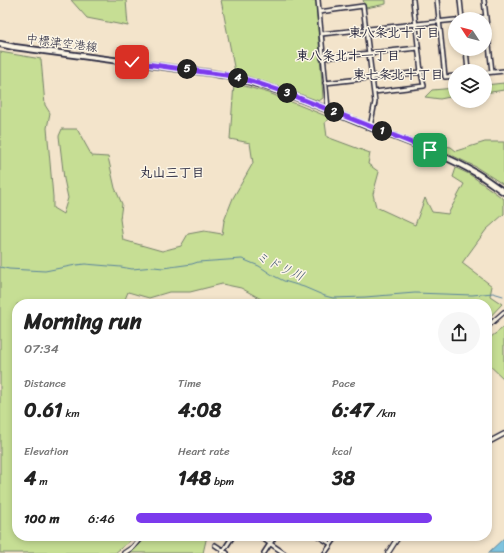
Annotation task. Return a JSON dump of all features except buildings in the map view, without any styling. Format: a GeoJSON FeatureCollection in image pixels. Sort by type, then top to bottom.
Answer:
{"type":"FeatureCollection","features":[{"type":"Feature","properties":{"kind":"main road","name":"中標津空港線"},"geometry":{"type":"LineString","coordinates":[[0,44],[233,76],[269,87],[328,109],[430,150],[476,173],[504,192]]}},
{"type":"Feature","properties":{"kind":"street"},"geometry":{"type":"LineString","coordinates":[[318,0],[322,58],[328,109]]}},
{"type":"Feature","properties":{"kind":"street"},"geometry":{"type":"LineString","coordinates":[[374,92],[424,86],[413,0]]}},
{"type":"Feature","properties":{"kind":"street"},"geometry":{"type":"LineString","coordinates":[[437,0],[445,77],[448,77]]}},
{"type":"Feature","properties":{"kind":"street"},"geometry":{"type":"LineString","coordinates":[[460,0],[462,12]]}},
{"type":"Feature","properties":{"kind":"street"},"geometry":{"type":"LineString","coordinates":[[484,0],[486,12]]}},
{"type":"Feature","properties":{"kind":"street"},"geometry":{"type":"LineString","coordinates":[[319,12],[363,6],[375,102],[370,127]]}},
{"type":"Feature","properties":{"kind":"street"},"geometry":{"type":"LineString","coordinates":[[320,34],[448,21]]}},
{"type":"Feature","properties":{"kind":"street"},"geometry":{"type":"LineString","coordinates":[[322,58],[418,48]]}},
{"type":"Feature","properties":{"kind":"street"},"geometry":{"type":"LineString","coordinates":[[492,72],[504,71]]}},
{"type":"Feature","properties":{"kind":"street"},"geometry":{"type":"LineString","coordinates":[[325,83],[421,72]]}},
{"type":"Feature","properties":{"kind":"street"},"geometry":{"type":"LineString","coordinates":[[492,323],[504,312]]}},
{"type":"Feature","properties":{"kind":"street"},"geometry":{"type":"LineString","coordinates":[[492,440],[504,434]]}},
{"type":"Feature","properties":{"kind":"street"},"geometry":{"type":"LineString","coordinates":[[124,553],[133,547],[138,541]]}},
{"type":"Feature","properties":{"kind":"street"},"geometry":{"type":"LineString","coordinates":[[215,545],[224,552],[230,541]]}},
{"type":"Feature","properties":{"kind":"street"},"geometry":{"type":"LineString","coordinates":[[266,541],[284,553]]}},
{"type":"Feature","properties":{"kind":"street"},"geometry":{"type":"LineString","coordinates":[[264,553],[272,541]]}},
{"type":"Feature","properties":{"kind":"street"},"geometry":{"type":"LineString","coordinates":[[326,541],[331,544]]}},
{"type":"Feature","properties":{"kind":"street"},"geometry":{"type":"LineString","coordinates":[[325,553],[333,541]]}},
{"type":"Feature","properties":{"kind":"street"},"geometry":{"type":"LineString","coordinates":[[388,553],[396,541]]}},
{"type":"Feature","properties":{"kind":"green space"},"geometry":{"type":"Polygon","coordinates":[[[71,0],[126,0],[128,26],[87,18],[71,0]]]}},
{"type":"Feature","properties":{"kind":"green space"},"geometry":{"type":"Polygon","coordinates":[[[221,0],[316,0],[323,98],[319,101],[235,72],[221,0]]]}},
{"type":"Feature","properties":{"kind":"green space"},"geometry":{"type":"Polygon","coordinates":[[[363,0],[386,0],[386,4],[366,8],[363,0]]]}},
{"type":"Feature","properties":{"kind":"green space"},"geometry":{"type":"Polygon","coordinates":[[[0,52],[41,59],[45,105],[50,113],[47,128],[53,208],[63,214],[68,198],[64,179],[59,136],[62,129],[77,129],[92,156],[108,157],[115,188],[122,204],[120,219],[123,240],[162,251],[181,246],[188,234],[204,231],[222,234],[224,221],[233,198],[253,163],[250,143],[230,139],[234,83],[269,93],[331,118],[325,122],[327,137],[370,153],[368,164],[379,172],[373,194],[376,207],[415,225],[425,198],[432,212],[448,214],[464,184],[453,177],[456,168],[469,174],[504,199],[504,214],[486,230],[462,263],[492,286],[490,296],[502,304],[492,315],[492,299],[261,299],[241,288],[222,284],[190,292],[169,292],[149,298],[128,292],[125,299],[12,299],[12,541],[130,541],[115,553],[0,553],[0,52]]]}},
{"type":"Feature","properties":{"kind":"green space"},"geometry":{"type":"Polygon","coordinates":[[[504,83],[504,90],[492,92],[492,84],[504,83]]]}},
{"type":"Feature","properties":{"kind":"green space"},"geometry":{"type":"Polygon","coordinates":[[[448,89],[448,97],[440,99],[425,97],[432,90],[448,89]]]}},
{"type":"Feature","properties":{"kind":"green space"},"geometry":{"type":"Polygon","coordinates":[[[485,142],[504,142],[504,185],[476,167],[441,150],[444,146],[451,147],[456,151],[485,142]]]}},
{"type":"Feature","properties":{"kind":"green space"},"geometry":{"type":"Polygon","coordinates":[[[504,327],[504,379],[492,368],[492,336],[504,327]]]}},
{"type":"Feature","properties":{"kind":"green space"},"geometry":{"type":"Polygon","coordinates":[[[143,541],[206,541],[203,553],[129,553],[143,541]]]}},
{"type":"Feature","properties":{"kind":"water"},"geometry":{"type":"Polygon","coordinates":[[[504,538],[504,553],[488,553],[504,538]]]}},
{"type":"Feature","properties":{"kind":"waterway","name":"ミドリ川"},"geometry":{"type":"LineString","coordinates":[[0,267],[45,271],[85,264],[132,269],[154,267],[163,268],[198,262],[242,259],[259,266],[284,281],[333,298],[415,293],[472,295],[493,293],[503,296]]}},
{"type":"Feature","properties":{"kind":"district","name":"東八条北十丁目"},"geometry":{"type":"Point","coordinates":[394,32]}},
{"type":"Feature","properties":{"kind":"district","name":"東八条北十一丁目"},"geometry":{"type":"Point","coordinates":[348,55]}},
{"type":"Feature","properties":{"kind":"district","name":"東七条北十丁目"},"geometry":{"type":"Point","coordinates":[398,74]}},
{"type":"Feature","properties":{"kind":"district","name":"丸山三丁目"},"geometry":{"type":"Point","coordinates":[172,172]}},
{"type":"Feature","properties":{"kind":"route"},"geometry":{"type":"LineString","coordinates":[[132,62],[233,76],[254,82],[328,109],[430,150]]}}]}
